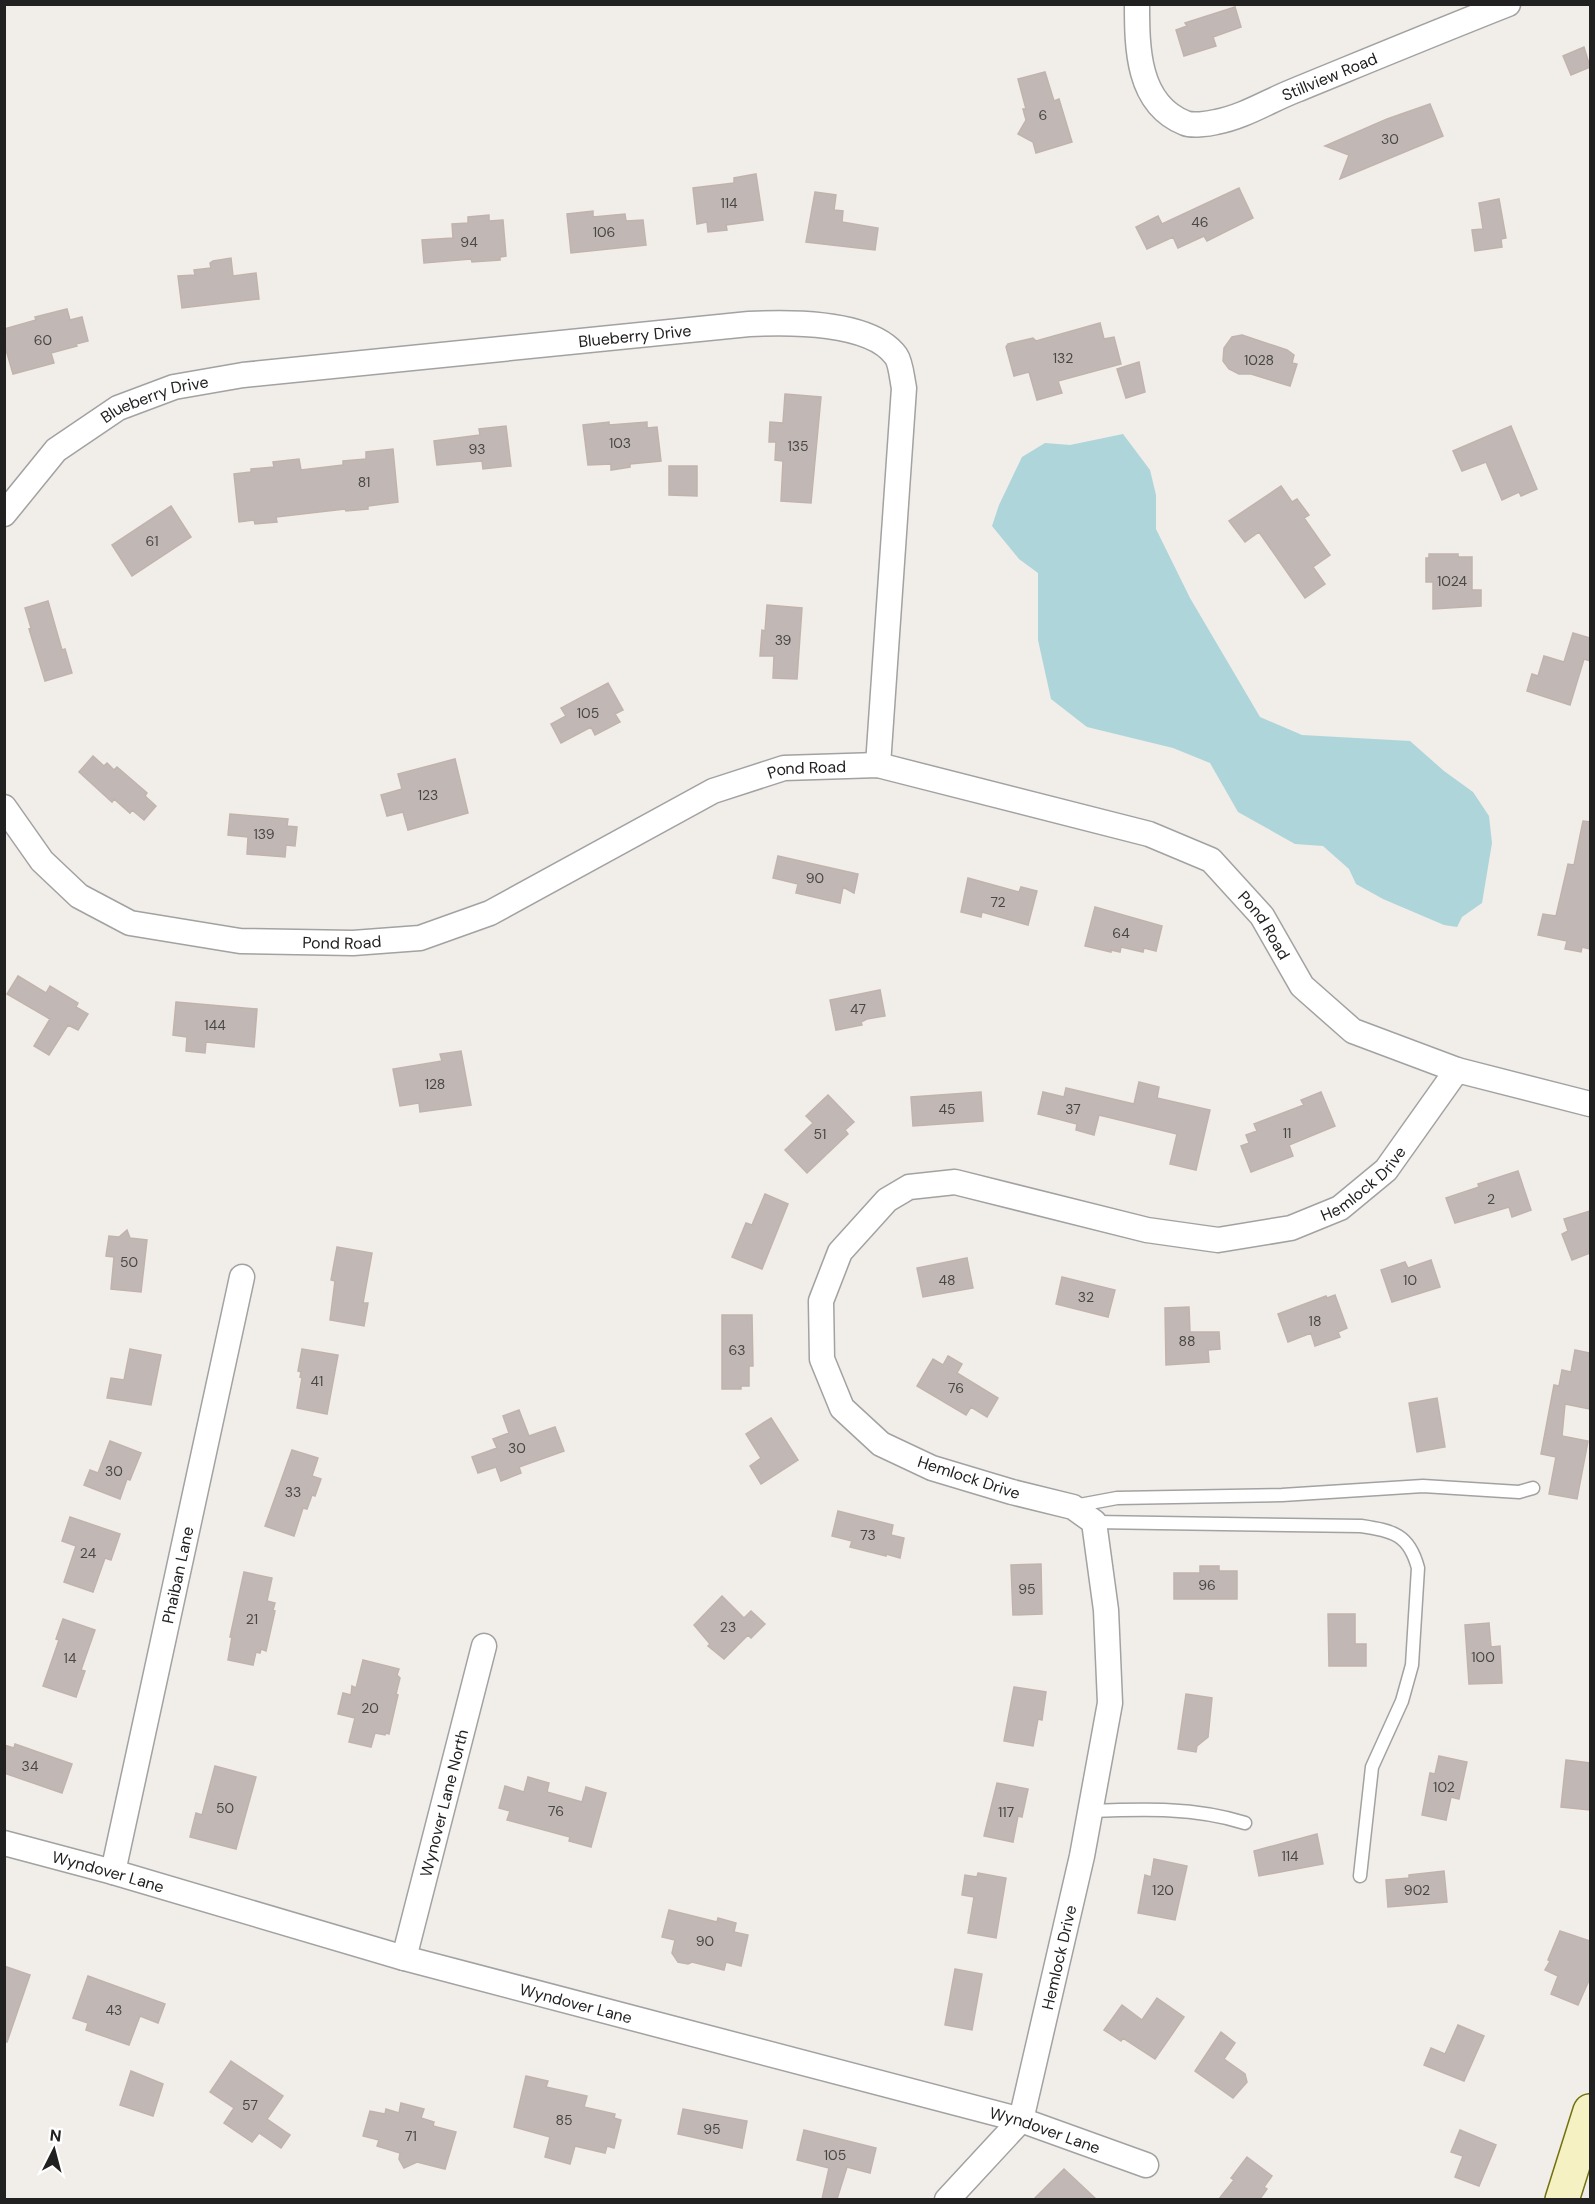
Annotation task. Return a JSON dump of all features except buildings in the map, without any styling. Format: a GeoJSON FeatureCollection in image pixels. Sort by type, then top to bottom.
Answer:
{"type":"FeatureCollection","features":[{"type":"Feature","properties":{"kind":"main road"},"geometry":{"type":"LineString","coordinates":[[1562,2199],[1590,2111]]}},
{"type":"Feature","properties":{"kind":"street","name":"Stillview Road"},"geometry":{"type":"LineString","coordinates":[[1137,4],[1137,39],[1144,77],[1154,101],[1173,117],[1187,124],[1217,122],[1246,112],[1508,4]]}},
{"type":"Feature","properties":{"kind":"street","name":"Blueberry Drive"},"geometry":{"type":"LineString","coordinates":[[4,514],[56,450],[118,408],[174,387],[243,375],[749,324],[790,322],[830,327],[873,337],[897,357],[903,388],[878,765]]}},
{"type":"Feature","properties":{"kind":"street","name":"Pond Road"},"geometry":{"type":"LineString","coordinates":[[4,807],[42,861],[79,896],[130,923],[240,941],[352,943],[420,938],[490,913],[713,790],[784,768],[878,765],[1149,834],[1211,860],[1262,916],[1302,986],[1353,1031],[1457,1070],[1590,1104]]}},
{"type":"Feature","properties":{"kind":"street","name":"Hemlock Drive"},"geometry":{"type":"LineString","coordinates":[[1021,2120],[1079,1868],[1110,1703],[1106,1610],[1094,1522],[1073,1507],[1012,1492],[932,1468],[881,1444],[842,1408],[822,1359],[820,1301],[840,1252],[887,1200],[909,1188],[955,1182],[1147,1230],[1218,1240],[1291,1228],[1340,1208],[1386,1170],[1457,1070]]}},
{"type":"Feature","properties":{"kind":"street","name":"Phaiban Lane"},"geometry":{"type":"LineString","coordinates":[[113,1872],[242,1277]]}},
{"type":"Feature","properties":{"kind":"street","name":"Wynover Lane North"},"geometry":{"type":"LineString","coordinates":[[404,1958],[484,1646]]}},
{"type":"Feature","properties":{"kind":"street","name":"Wyndover Lane"},"geometry":{"type":"LineString","coordinates":[[4,1843],[113,1872],[404,1958],[1021,2120],[1146,2166]]}},
{"type":"Feature","properties":{"kind":"street"},"geometry":{"type":"LineString","coordinates":[[946,2199],[1021,2120]]}},
{"type":"Feature","properties":{"kind":"lane"},"geometry":{"type":"LineString","coordinates":[[1073,1507],[1101,1500],[1156,1496],[1282,1495],[1423,1486],[1519,1492],[1533,1488]]}},
{"type":"Feature","properties":{"kind":"lane"},"geometry":{"type":"LineString","coordinates":[[1094,1522],[1361,1526],[1386,1530],[1405,1539],[1414,1553],[1418,1568],[1412,1665],[1402,1701],[1372,1767],[1360,1876]]}},
{"type":"Feature","properties":{"kind":"lane"},"geometry":{"type":"LineString","coordinates":[[1090,1811],[1180,1811],[1221,1815],[1245,1823]]}},
{"type":"Feature","properties":{"kind":"water"},"geometry":{"type":"Polygon","coordinates":[[[1123,434],[1150,470],[1156,495],[1156,529],[1190,598],[1260,717],[1302,735],[1410,741],[1444,771],[1473,792],[1489,816],[1492,843],[1482,903],[1462,917],[1457,927],[1444,925],[1383,899],[1356,884],[1349,869],[1323,846],[1295,844],[1238,812],[1210,763],[1173,748],[1087,727],[1051,699],[1038,640],[1038,573],[1019,559],[992,526],[999,505],[1022,457],[1045,443],[1070,445],[1123,434]]]}}]}
